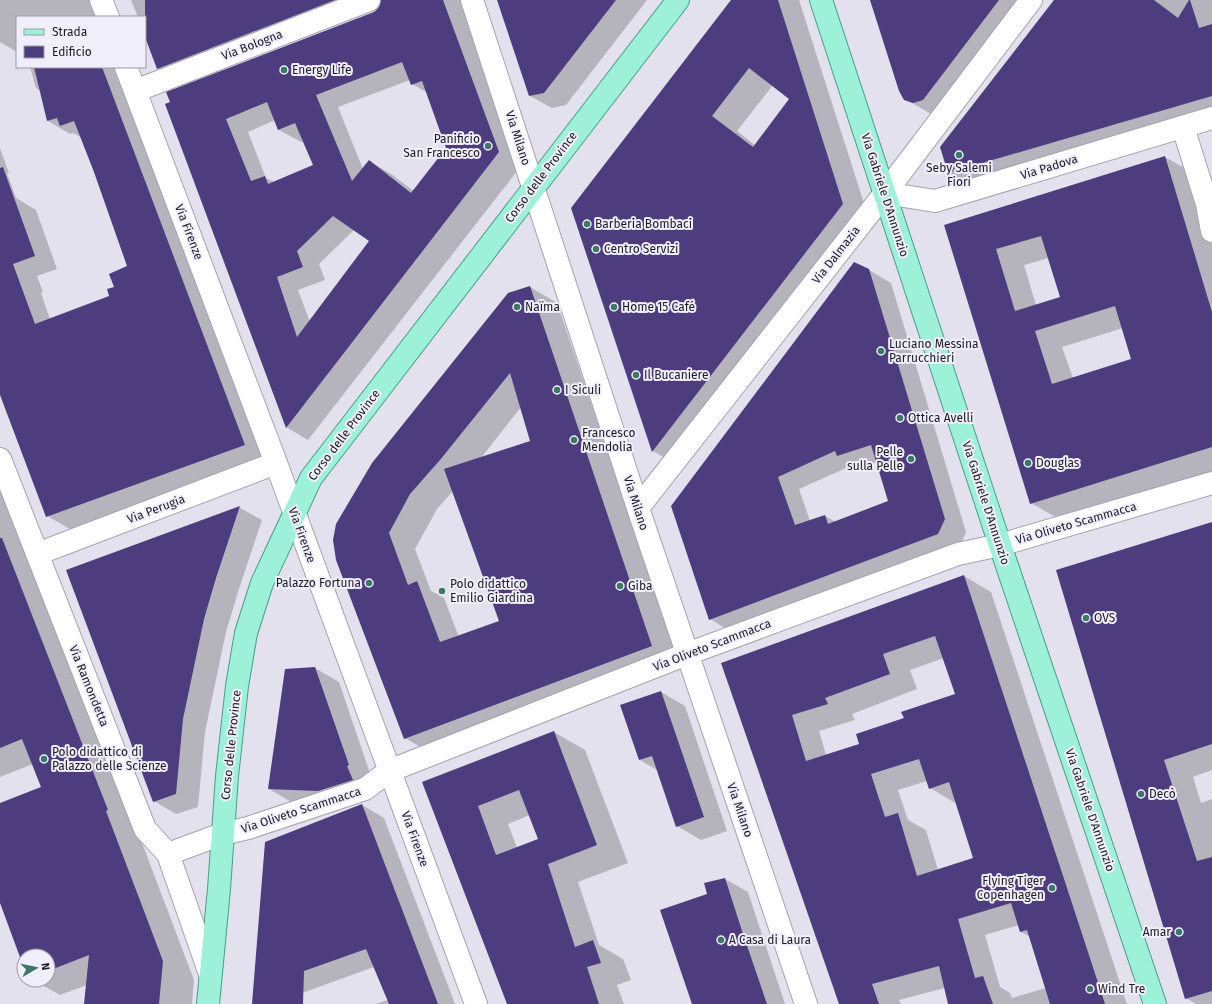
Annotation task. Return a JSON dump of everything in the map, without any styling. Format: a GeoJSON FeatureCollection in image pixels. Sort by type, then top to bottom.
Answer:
{"type":"FeatureCollection","features":[{"type":"Feature","properties":{"kind":"main road","name":"Corso delle Province"},"geometry":{"type":"LineString","coordinates":[[208,1004],[227,776],[237,686],[246,633],[262,583],[294,514],[311,478],[678,0]]}},
{"type":"Feature","properties":{"kind":"main road","name":"Via Gabriele D'Annunzio"},"geometry":{"type":"LineString","coordinates":[[821,0],[1000,546],[1156,1004]]}},
{"type":"Feature","properties":{"kind":"street"},"geometry":{"type":"LineString","coordinates":[[101,0],[108,16]]}},
{"type":"Feature","properties":{"kind":"street","name":"Via Bologna"},"geometry":{"type":"LineString","coordinates":[[135,91],[369,0]]}},
{"type":"Feature","properties":{"kind":"street","name":"Via Milano"},"geometry":{"type":"LineString","coordinates":[[472,0],[638,508],[806,1004]]}},
{"type":"Feature","properties":{"kind":"street","name":"Via Dalmazia"},"geometry":{"type":"LineString","coordinates":[[638,508],[885,193],[1031,0]]}},
{"type":"Feature","properties":{"kind":"street","name":"Via Firenze"},"geometry":{"type":"LineString","coordinates":[[126,68],[276,463],[476,1004]]}},
{"type":"Feature","properties":{"kind":"street","name":"Via Padova"},"geometry":{"type":"LineString","coordinates":[[885,193],[935,201],[1212,118]]}},
{"type":"Feature","properties":{"kind":"street"},"geometry":{"type":"LineString","coordinates":[[1183,127],[1207,204],[1212,231]]}},
{"type":"Feature","properties":{"kind":"street","name":"Via Ramondetta"},"geometry":{"type":"LineString","coordinates":[[0,459],[145,829],[168,854],[210,974]]}},
{"type":"Feature","properties":{"kind":"street","name":"Via Perugia"},"geometry":{"type":"LineString","coordinates":[[37,554],[276,463]]}},
{"type":"Feature","properties":{"kind":"street","name":"Via Oliveto Scammacca"},"geometry":{"type":"LineString","coordinates":[[168,854],[222,834],[248,828],[365,789],[389,771],[687,654],[958,554],[1000,546],[1212,484]]}},
{"type":"Feature","properties":{"kind":"building"},"geometry":{"type":"Polygon","coordinates":[[[145,0],[335,0],[157,69],[146,40],[145,0]]]}},
{"type":"Feature","properties":{"kind":"building"},"geometry":{"type":"Polygon","coordinates":[[[381,0],[443,0],[499,152],[286,428],[165,104],[170,102],[166,92],[374,12],[379,7],[381,0]],[[402,62],[316,95],[352,181],[369,160],[411,193],[446,148],[422,81],[411,85],[402,62]],[[267,102],[226,119],[251,181],[265,176],[268,184],[313,165],[295,123],[278,130],[267,102]],[[333,216],[297,251],[303,267],[277,277],[297,337],[369,241],[333,216]]]}},
{"type":"Feature","properties":{"kind":"building"},"geometry":{"type":"Polygon","coordinates":[[[497,0],[616,0],[544,93],[529,96],[497,0]]]}},
{"type":"Feature","properties":{"kind":"building"},"geometry":{"type":"Polygon","coordinates":[[[731,0],[778,0],[843,204],[652,452],[571,208],[731,0]],[[749,68],[712,116],[753,147],[789,99],[749,68]]]}},
{"type":"Feature","properties":{"kind":"building"},"geometry":{"type":"Polygon","coordinates":[[[870,0],[999,0],[923,100],[913,103],[904,100],[899,91],[870,0]]]}},
{"type":"Feature","properties":{"kind":"building"},"geometry":{"type":"Polygon","coordinates":[[[1054,0],[1154,0],[1178,18],[1190,0],[1199,28],[1212,24],[1212,96],[948,173],[940,147],[1054,0]]]}},
{"type":"Feature","properties":{"kind":"building"},"geometry":{"type":"Polygon","coordinates":[[[34,68],[102,68],[245,445],[46,517],[0,395],[0,168],[3,167],[35,256],[13,264],[35,324],[109,296],[107,289],[114,287],[109,274],[127,266],[94,172],[74,121],[60,126],[57,118],[47,121],[34,68]]]}},
{"type":"Feature","properties":{"kind":"building"},"geometry":{"type":"Polygon","coordinates":[[[1165,156],[1212,312],[1212,447],[1030,504],[944,225],[1165,156]],[[1041,236],[996,249],[1015,311],[1060,297],[1041,236]],[[1115,306],[1035,331],[1052,384],[1131,359],[1115,306]]]}},
{"type":"Feature","properties":{"kind":"building"},"geometry":{"type":"Polygon","coordinates":[[[854,262],[869,269],[945,519],[938,534],[709,620],[671,506],[854,262]],[[871,445],[837,456],[835,451],[778,477],[795,525],[825,515],[828,524],[888,501],[871,445]]]}},
{"type":"Feature","properties":{"kind":"building"},"geometry":{"type":"Polygon","coordinates":[[[530,286],[652,646],[404,739],[336,560],[333,540],[336,524],[372,463],[508,293],[530,286]],[[510,373],[440,460],[410,494],[389,533],[408,585],[417,581],[440,642],[499,621],[444,469],[530,441],[510,373]]]}},
{"type":"Feature","properties":{"kind":"building"},"geometry":{"type":"Polygon","coordinates":[[[240,506],[204,619],[183,719],[176,794],[153,802],[66,570],[240,506]]]}},
{"type":"Feature","properties":{"kind":"building"},"geometry":{"type":"Polygon","coordinates":[[[1212,522],[1212,744],[1164,760],[1197,861],[1212,857],[1212,991],[1185,999],[1056,570],[1212,522]]]}},
{"type":"Feature","properties":{"kind":"building","name":"Polo didattico di Palazzo delle Scienze"},"geometry":{"type":"Polygon","coordinates":[[[0,538],[2,538],[108,810],[106,811],[163,961],[159,1004],[84,1004],[89,955],[56,968],[56,948],[17,948],[0,903],[0,803],[41,787],[22,739],[0,748],[0,538]]]}},
{"type":"Feature","properties":{"kind":"building"},"geometry":{"type":"Polygon","coordinates":[[[964,575],[1105,1004],[1050,1004],[1027,930],[1020,932],[1011,903],[958,919],[975,978],[983,976],[993,1004],[948,1004],[939,966],[872,984],[879,1004],[839,1004],[721,663],[964,575]],[[935,636],[883,654],[890,674],[825,698],[828,704],[792,715],[806,761],[859,744],[856,734],[904,718],[901,712],[955,694],[935,636]],[[919,759],[871,774],[885,817],[898,813],[917,876],[973,858],[949,782],[929,789],[919,759]]]}},
{"type":"Feature","properties":{"kind":"building"},"geometry":{"type":"Polygon","coordinates":[[[315,667],[349,765],[347,766],[353,780],[318,791],[268,789],[285,669],[315,667]]]}},
{"type":"Feature","properties":{"kind":"building"},"geometry":{"type":"Polygon","coordinates":[[[661,691],[704,817],[676,827],[652,756],[639,760],[620,705],[661,691]]]}},
{"type":"Feature","properties":{"kind":"building"},"geometry":{"type":"Polygon","coordinates":[[[554,731],[597,845],[548,864],[575,947],[593,940],[601,963],[587,967],[599,1004],[507,1004],[422,782],[554,731]],[[519,790],[478,806],[496,855],[538,839],[519,790]]]}},
{"type":"Feature","properties":{"kind":"building"},"geometry":{"type":"Polygon","coordinates":[[[362,804],[438,1004],[389,1004],[366,949],[304,971],[303,1004],[252,1004],[265,842],[362,804]]]}},
{"type":"Feature","properties":{"kind":"building"},"geometry":{"type":"Polygon","coordinates":[[[725,878],[767,1004],[692,1004],[660,910],[707,894],[704,883],[725,878]]]}},
{"type":"Feature","properties":{"kind":"place","name":"Energy Life"},"geometry":{"type":"Point","coordinates":[284,70]}},
{"type":"Feature","properties":{"kind":"place","name":"Panificio San Francesco"},"geometry":{"type":"Point","coordinates":[488,146]}},
{"type":"Feature","properties":{"kind":"place","name":"Seby Salemi Fiori"},"geometry":{"type":"Point","coordinates":[959,155]}},
{"type":"Feature","properties":{"kind":"place","name":"Barberia Bombaci"},"geometry":{"type":"Point","coordinates":[587,224]}},
{"type":"Feature","properties":{"kind":"place","name":"Centro Servizi"},"geometry":{"type":"Point","coordinates":[596,249]}},
{"type":"Feature","properties":{"kind":"place","name":"Naïma"},"geometry":{"type":"Point","coordinates":[517,307]}},
{"type":"Feature","properties":{"kind":"place","name":"Home 15 Café"},"geometry":{"type":"Point","coordinates":[614,307]}},
{"type":"Feature","properties":{"kind":"place","name":"Luciano Messina Parrucchieri"},"geometry":{"type":"Point","coordinates":[881,351]}},
{"type":"Feature","properties":{"kind":"place","name":"Il Bucaniere"},"geometry":{"type":"Point","coordinates":[636,375]}},
{"type":"Feature","properties":{"kind":"place","name":"I Siculi"},"geometry":{"type":"Point","coordinates":[557,390]}},
{"type":"Feature","properties":{"kind":"place","name":"Ottica Avelli"},"geometry":{"type":"Point","coordinates":[900,418]}},
{"type":"Feature","properties":{"kind":"place","name":"Francesco Mendolia"},"geometry":{"type":"Point","coordinates":[574,440]}},
{"type":"Feature","properties":{"kind":"place","name":"Pelle sulla Pelle"},"geometry":{"type":"Point","coordinates":[911,459]}},
{"type":"Feature","properties":{"kind":"place","name":"Douglas"},"geometry":{"type":"Point","coordinates":[1028,463]}},
{"type":"Feature","properties":{"kind":"place","name":"Palazzo Fortuna"},"geometry":{"type":"Point","coordinates":[369,583]}},
{"type":"Feature","properties":{"kind":"place","name":"Giba"},"geometry":{"type":"Point","coordinates":[620,586]}},
{"type":"Feature","properties":{"kind":"place","name":"Polo didattico Emilio Giardina"},"geometry":{"type":"Point","coordinates":[442,591]}},
{"type":"Feature","properties":{"kind":"place","name":"OVS"},"geometry":{"type":"Point","coordinates":[1086,618]}},
{"type":"Feature","properties":{"kind":"place","name":"Polo didattico di Palazzo delle Scienze"},"geometry":{"type":"Point","coordinates":[44,759]}},
{"type":"Feature","properties":{"kind":"place","name":"Decò"},"geometry":{"type":"Point","coordinates":[1141,794]}},
{"type":"Feature","properties":{"kind":"place","name":"Flying Tiger Copenhagen"},"geometry":{"type":"Point","coordinates":[1052,888]}},
{"type":"Feature","properties":{"kind":"place","name":"Amar"},"geometry":{"type":"Point","coordinates":[1179,932]}},
{"type":"Feature","properties":{"kind":"place","name":"A Casa di Laura"},"geometry":{"type":"Point","coordinates":[721,940]}},
{"type":"Feature","properties":{"kind":"place","name":"Wind Tre"},"geometry":{"type":"Point","coordinates":[1090,989]}}]}
